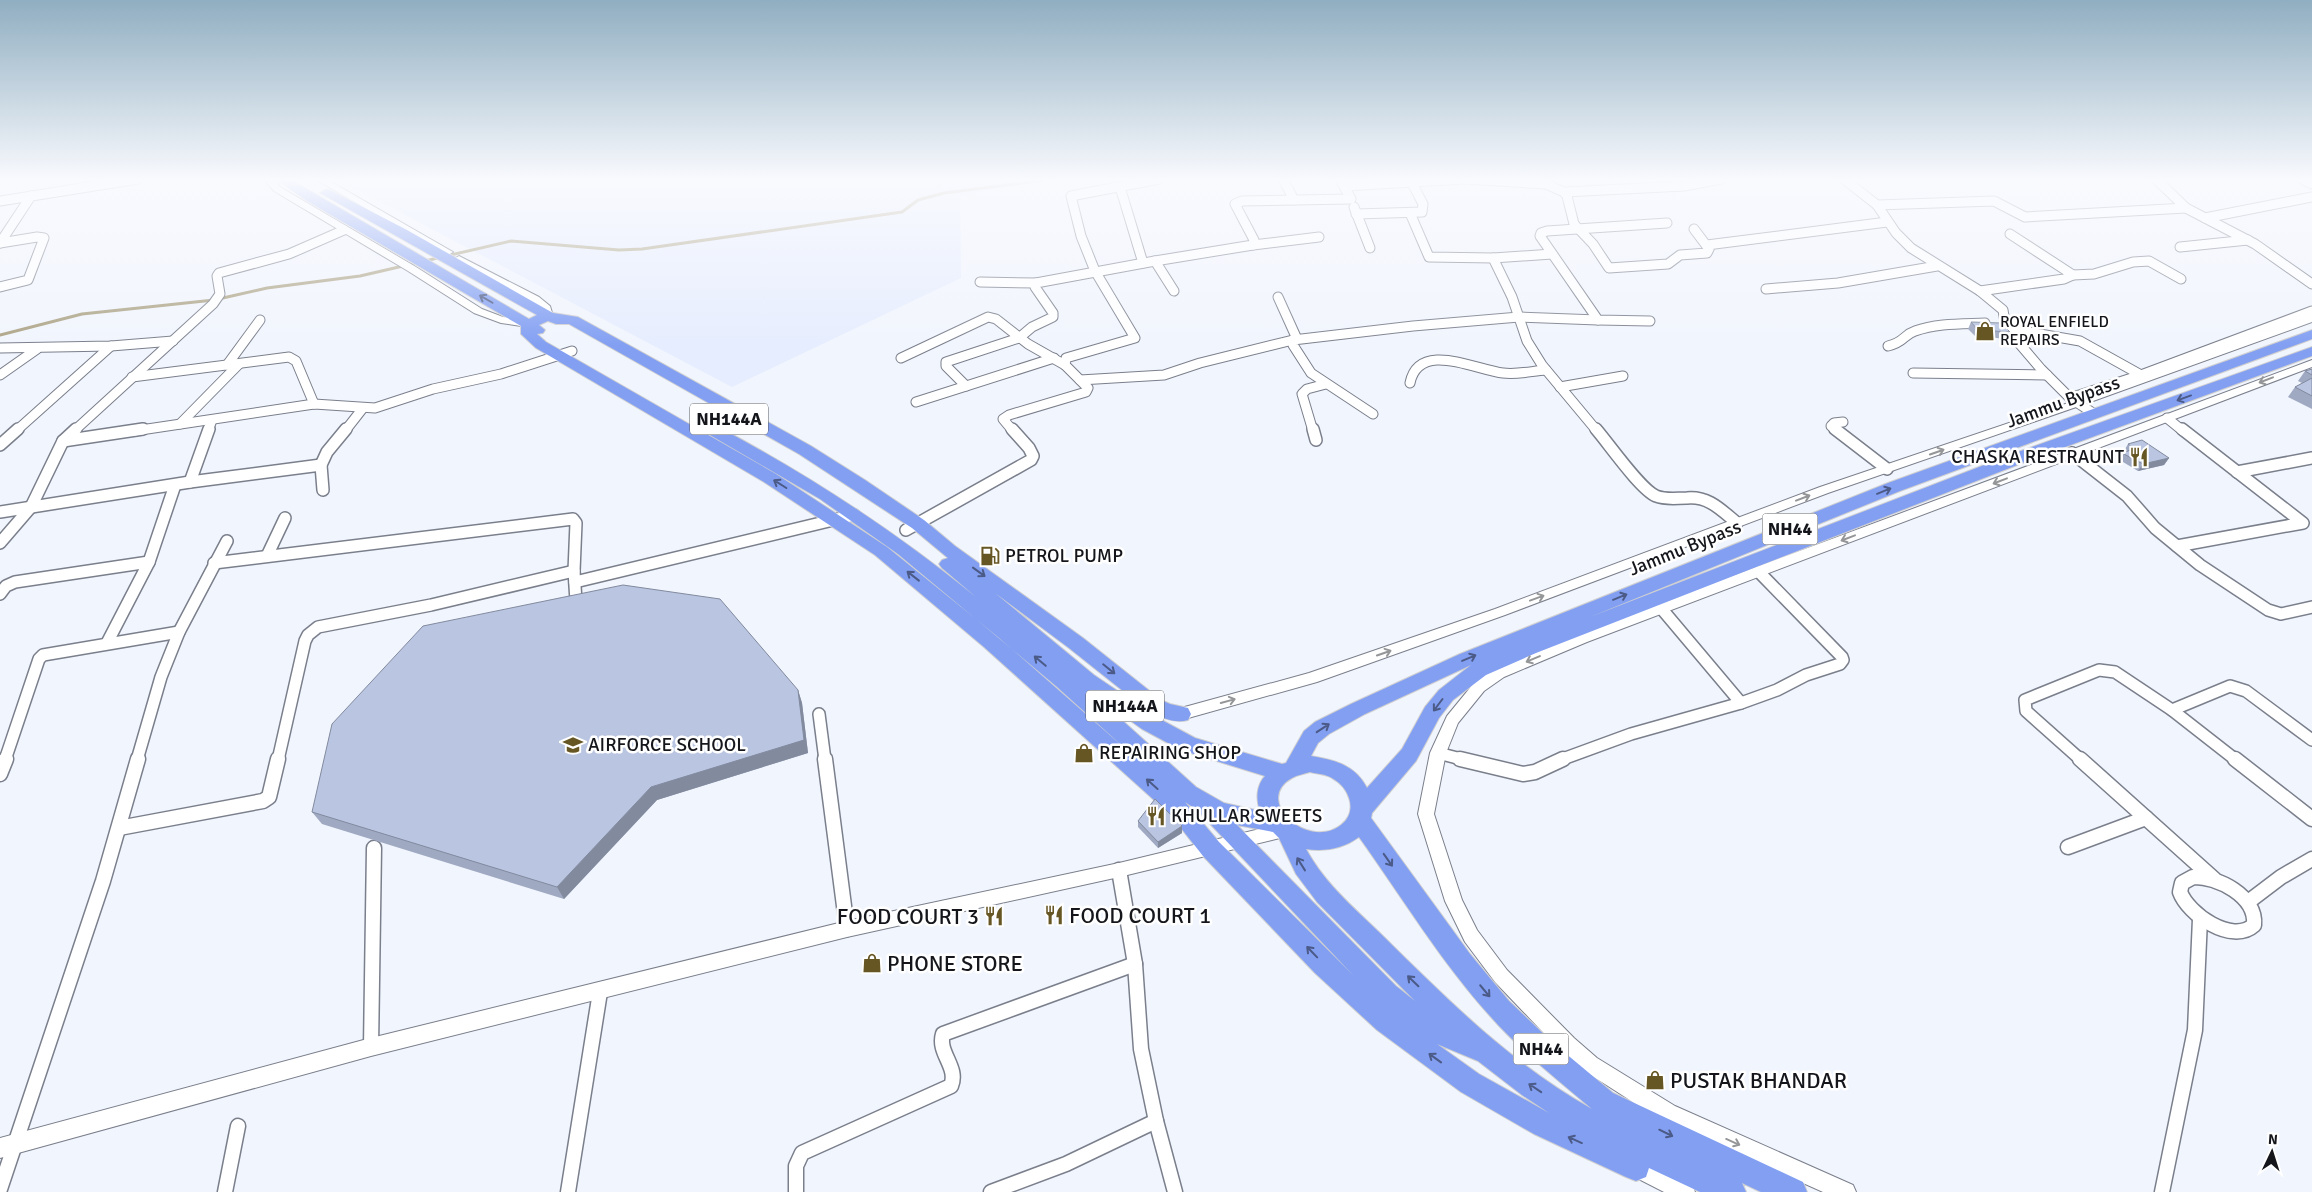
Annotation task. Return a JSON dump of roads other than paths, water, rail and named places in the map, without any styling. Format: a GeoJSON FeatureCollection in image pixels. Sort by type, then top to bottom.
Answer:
{"type":"FeatureCollection","features":[{"type":"Feature","properties":{"kind":"highway"},"geometry":{"type":"LineString","coordinates":[[368,235],[413,264],[528,324],[548,316]]}},
{"type":"Feature","properties":{"kind":"highway"},"geometry":{"type":"LineString","coordinates":[[408,235],[450,256],[548,316],[567,318],[579,323],[805,450],[912,527],[949,550],[997,615],[1185,817],[1211,849],[1324,965],[1386,1022],[1470,1083],[1544,1125],[1636,1167]]}},
{"type":"Feature","properties":{"kind":"highway"},"geometry":{"type":"LineString","coordinates":[[528,324],[528,334],[532,339],[565,354],[835,519],[868,534],[918,580],[997,615],[1076,643],[1154,705],[1165,711],[1182,714]]}},
{"type":"Feature","properties":{"kind":"highway","name":"Jammu Bypass"},"geometry":{"type":"LineString","coordinates":[[1288,770],[1311,737],[1322,728],[1467,659],[1894,487],[2312,334]]}},
{"type":"Feature","properties":{"kind":"highway","name":"Jammu Bypass"},"geometry":{"type":"LineString","coordinates":[[1362,814],[1409,755],[1432,714],[1446,695],[1479,670],[1529,648],[2024,456],[2312,351]]}},
{"type":"Feature","properties":{"kind":"highway","name":"NH144A"},"geometry":{"type":"LineString","coordinates":[[565,354],[756,453],[854,514],[868,534],[935,563],[997,615],[1183,790],[1221,811],[1283,829]]}},
{"type":"Feature","properties":{"kind":"highway","name":"NH144A"},"geometry":{"type":"LineString","coordinates":[[912,527],[935,563]]}},
{"type":"Feature","properties":{"kind":"highway","name":"NH144A"},"geometry":{"type":"LineString","coordinates":[[997,615],[1154,727],[1188,744],[1288,770]]}},
{"type":"Feature","properties":{"kind":"highway","name":"NH44"},"geometry":{"type":"LineString","coordinates":[[1732,1192],[1673,1166],[1586,1122],[1530,1085],[1495,1058],[1458,1025],[1331,902],[1301,866],[1283,829],[1268,810],[1266,799],[1269,788],[1288,770],[1310,764],[1326,766],[1341,772],[1353,782],[1361,794],[1362,814],[1461,962],[1500,1009],[1543,1051],[1604,1102],[1724,1161],[1793,1192]]}},
{"type":"Feature","properties":{"kind":"highway"},"geometry":{"type":"LineString","coordinates":[[1202,802],[1387,994],[1428,1027],[1495,1058]]}},
{"type":"Feature","properties":{"kind":"highway","name":"NH44"},"geometry":{"type":"LineString","coordinates":[[1283,829],[1305,840],[1338,839],[1352,831],[1362,814]]}},
{"type":"Feature","properties":{"kind":"street"},"geometry":{"type":"LineString","coordinates":[[0,543],[31,507],[63,442],[213,304],[220,294],[217,276],[224,270],[280,257],[333,235]]}},
{"type":"Feature","properties":{"kind":"street"},"geometry":{"type":"LineString","coordinates":[[353,235],[413,264]]}},
{"type":"Feature","properties":{"kind":"street"},"geometry":{"type":"LineString","coordinates":[[414,235],[450,256]]}},
{"type":"Feature","properties":{"kind":"street"},"geometry":{"type":"LineString","coordinates":[[1065,365],[1064,361],[1070,356],[1136,338],[1095,271],[1081,235]]}},
{"type":"Feature","properties":{"kind":"street"},"geometry":{"type":"LineString","coordinates":[[1134,235],[1143,263]]}},
{"type":"Feature","properties":{"kind":"street"},"geometry":{"type":"LineString","coordinates":[[1251,235],[1255,243],[1253,245]]}},
{"type":"Feature","properties":{"kind":"street"},"geometry":{"type":"LineString","coordinates":[[1364,235],[1370,248]]}},
{"type":"Feature","properties":{"kind":"street"},"geometry":{"type":"LineString","coordinates":[[1419,235],[1429,257],[1493,258],[1552,254]]}},
{"type":"Feature","properties":{"kind":"street"},"geometry":{"type":"LineString","coordinates":[[1541,235],[1541,239],[1598,320]]}},
{"type":"Feature","properties":{"kind":"street"},"geometry":{"type":"LineString","coordinates":[[1584,235],[1607,266],[1614,268],[1668,264],[1680,255],[1707,253],[1709,249],[1699,235]]}},
{"type":"Feature","properties":{"kind":"street"},"geometry":{"type":"LineString","coordinates":[[1707,245],[1789,235]]}},
{"type":"Feature","properties":{"kind":"street"},"geometry":{"type":"LineString","coordinates":[[1897,235],[1903,242],[1937,266],[1980,291],[2003,310],[2005,326],[2047,375],[2074,400],[2093,413]]}},
{"type":"Feature","properties":{"kind":"street"},"geometry":{"type":"LineString","coordinates":[[2011,235],[2073,275]]}},
{"type":"Feature","properties":{"kind":"street"},"geometry":{"type":"LineString","coordinates":[[2237,235],[2312,284]]}},
{"type":"Feature","properties":{"kind":"street"},"geometry":{"type":"LineString","coordinates":[[0,243],[37,237],[44,238],[28,280],[0,287]]}},
{"type":"Feature","properties":{"kind":"street"},"geometry":{"type":"LineString","coordinates":[[980,282],[1036,282],[1253,245],[1319,237]]}},
{"type":"Feature","properties":{"kind":"street"},"geometry":{"type":"LineString","coordinates":[[2180,247],[2248,240]]}},
{"type":"Feature","properties":{"kind":"street"},"geometry":{"type":"LineString","coordinates":[[1493,258],[1528,341],[1546,370],[1650,492],[1660,499],[1693,498],[1705,500],[1718,507],[1737,523]]}},
{"type":"Feature","properties":{"kind":"street"},"geometry":{"type":"LineString","coordinates":[[1980,291],[2064,279],[2073,275],[2094,274],[2143,261],[2155,263],[2181,279]]}},
{"type":"Feature","properties":{"kind":"street"},"geometry":{"type":"LineString","coordinates":[[1155,262],[1174,291]]}},
{"type":"Feature","properties":{"kind":"street"},"geometry":{"type":"LineString","coordinates":[[1766,289],[1838,283],[1937,266]]}},
{"type":"Feature","properties":{"kind":"street"},"geometry":{"type":"LineString","coordinates":[[966,386],[946,366],[946,362],[1020,338],[1032,327],[1053,318],[1053,313],[1035,288],[1036,282]]}},
{"type":"Feature","properties":{"kind":"street"},"geometry":{"type":"LineString","coordinates":[[1278,297],[1295,339],[1293,345],[1307,368],[1326,384],[1373,414]]}},
{"type":"Feature","properties":{"kind":"street"},"geometry":{"type":"LineString","coordinates":[[1182,714],[1312,678],[1500,612],[1737,523],[2221,347],[2312,311]]}},
{"type":"Feature","properties":{"kind":"street"},"geometry":{"type":"LineString","coordinates":[[901,358],[988,317],[996,320],[1020,338],[1065,365],[1088,388],[1086,392],[1004,417],[1005,423],[1032,452],[1031,460],[912,527]]}},
{"type":"Feature","properties":{"kind":"street"},"geometry":{"type":"LineString","coordinates":[[1080,380],[1164,375],[1200,363],[1295,339],[1519,317],[1650,321]]}},
{"type":"Feature","properties":{"kind":"street"},"geometry":{"type":"LineString","coordinates":[[2074,400],[2221,347],[2312,318]]}},
{"type":"Feature","properties":{"kind":"street"},"geometry":{"type":"LineString","coordinates":[[227,366],[260,320]]}},
{"type":"Feature","properties":{"kind":"street"},"geometry":{"type":"LineString","coordinates":[[1888,346],[1901,343],[1912,332],[1935,325],[1957,322],[2005,326],[2080,341],[2140,375]]}},
{"type":"Feature","properties":{"kind":"street"},"geometry":{"type":"LineString","coordinates":[[0,348],[111,346],[173,341]]}},
{"type":"Feature","properties":{"kind":"street"},"geometry":{"type":"LineString","coordinates":[[0,446],[111,346]]}},
{"type":"Feature","properties":{"kind":"street"},"geometry":{"type":"LineString","coordinates":[[0,375],[37,348]]}},
{"type":"Feature","properties":{"kind":"street"},"geometry":{"type":"LineString","coordinates":[[63,442],[314,404],[334,404],[363,408],[383,406],[433,389],[501,374],[565,354]]}},
{"type":"Feature","properties":{"kind":"street"},"geometry":{"type":"LineString","coordinates":[[132,377],[227,366],[283,357],[293,358],[314,404]]}},
{"type":"Feature","properties":{"kind":"street"},"geometry":{"type":"LineString","coordinates":[[916,402],[1054,358]]}},
{"type":"Feature","properties":{"kind":"street"},"geometry":{"type":"LineString","coordinates":[[1410,383],[1413,372],[1418,366],[1433,362],[1457,361],[1504,373],[1546,370]]}},
{"type":"Feature","properties":{"kind":"street"},"geometry":{"type":"LineString","coordinates":[[1846,1192],[1668,1113],[1618,1083],[1590,1064],[1567,1044],[1501,976],[1471,936],[1454,901],[1426,814],[1438,752],[1452,720],[1479,687],[1499,673],[1661,608],[2312,363]]}},
{"type":"Feature","properties":{"kind":"street"},"geometry":{"type":"LineString","coordinates":[[180,424],[239,364]]}},
{"type":"Feature","properties":{"kind":"street"},"geometry":{"type":"LineString","coordinates":[[1914,373],[2047,375]]}},
{"type":"Feature","properties":{"kind":"street"},"geometry":{"type":"LineString","coordinates":[[1560,387],[1623,376]]}},
{"type":"Feature","properties":{"kind":"street"},"geometry":{"type":"LineString","coordinates":[[1316,440],[1302,394],[1308,389],[1326,384]]}},
{"type":"Feature","properties":{"kind":"street"},"geometry":{"type":"LineString","coordinates":[[323,490],[321,465],[327,452],[363,408]]}},
{"type":"Feature","properties":{"kind":"street"},"geometry":{"type":"LineString","coordinates":[[2166,418],[2308,526]]}},
{"type":"Feature","properties":{"kind":"street"},"geometry":{"type":"LineString","coordinates":[[190,482],[212,420]]}},
{"type":"Feature","properties":{"kind":"street"},"geometry":{"type":"LineString","coordinates":[[1843,422],[1834,423],[1831,426],[1887,469]]}},
{"type":"Feature","properties":{"kind":"street"},"geometry":{"type":"LineString","coordinates":[[2072,453],[2128,496],[2155,528],[2200,565],[2268,610],[2281,614],[2312,607]]}},
{"type":"Feature","properties":{"kind":"street"},"geometry":{"type":"LineString","coordinates":[[2237,472],[2312,458]]}},
{"type":"Feature","properties":{"kind":"street"},"geometry":{"type":"LineString","coordinates":[[0,512],[190,482],[321,465]]}},
{"type":"Feature","properties":{"kind":"street"},"geometry":{"type":"LineString","coordinates":[[107,643],[149,562],[175,485]]}},
{"type":"Feature","properties":{"kind":"street"},"geometry":{"type":"LineString","coordinates":[[119,828],[263,801],[268,797],[306,641],[308,635],[318,627],[574,577],[854,514]]}},
{"type":"Feature","properties":{"kind":"street"},"geometry":{"type":"LineString","coordinates":[[267,556],[285,518]]}},
{"type":"Feature","properties":{"kind":"street"},"geometry":{"type":"LineString","coordinates":[[214,563],[573,519],[576,522],[574,577],[576,601]]}},
{"type":"Feature","properties":{"kind":"street"},"geometry":{"type":"LineString","coordinates":[[2177,546],[2308,526]]}},
{"type":"Feature","properties":{"kind":"street"},"geometry":{"type":"LineString","coordinates":[[0,1189],[18,1142],[119,828],[162,676],[179,632],[226,541]]}},
{"type":"Feature","properties":{"kind":"street"},"geometry":{"type":"LineString","coordinates":[[0,594],[6,586],[15,582],[149,562]]}},
{"type":"Feature","properties":{"kind":"street"},"geometry":{"type":"LineString","coordinates":[[1438,752],[1523,774],[1535,772],[1567,757],[1631,734],[1741,703],[1777,690],[1806,674],[1840,664],[1843,660],[1842,657],[1760,572]]}},
{"type":"Feature","properties":{"kind":"street"},"geometry":{"type":"LineString","coordinates":[[1661,608],[1741,703]]}},
{"type":"Feature","properties":{"kind":"street"},"geometry":{"type":"LineString","coordinates":[[0,774],[18,727],[38,658],[43,655],[107,643],[179,632]]}},
{"type":"Feature","properties":{"kind":"street"},"geometry":{"type":"LineString","coordinates":[[2214,879],[2193,877],[2185,880],[2180,885],[2180,892],[2184,901],[2200,919],[2224,930],[2246,931],[2255,920],[2248,902],[2227,885],[2214,879],[2026,711],[2025,700],[2066,682],[2105,669],[2124,676],[2172,710],[2312,819]]}},
{"type":"Feature","properties":{"kind":"street"},"geometry":{"type":"LineString","coordinates":[[2172,710],[2230,686],[2238,687],[2312,740]]}},
{"type":"Feature","properties":{"kind":"street"},"geometry":{"type":"LineString","coordinates":[[819,714],[847,929]]}},
{"type":"Feature","properties":{"kind":"street"},"geometry":{"type":"LineString","coordinates":[[2068,847],[2146,818]]}},
{"type":"Feature","properties":{"kind":"street"},"geometry":{"type":"LineString","coordinates":[[0,1148],[371,1047],[600,992],[847,929],[1211,849],[1283,829]]}},
{"type":"Feature","properties":{"kind":"street"},"geometry":{"type":"LineString","coordinates":[[371,1047],[374,848]]}},
{"type":"Feature","properties":{"kind":"street"},"geometry":{"type":"LineString","coordinates":[[2248,902],[2281,877],[2312,859]]}},
{"type":"Feature","properties":{"kind":"street"},"geometry":{"type":"LineString","coordinates":[[1119,870],[1135,964],[1141,1049],[1156,1121],[1175,1192]]}},
{"type":"Feature","properties":{"kind":"street"},"geometry":{"type":"LineString","coordinates":[[2162,1192],[2195,1030],[2200,919]]}},
{"type":"Feature","properties":{"kind":"street"},"geometry":{"type":"LineString","coordinates":[[796,1192],[796,1166],[802,1153],[951,1086],[953,1075],[940,1039],[943,1034],[1135,964]]}},
{"type":"Feature","properties":{"kind":"street"},"geometry":{"type":"LineString","coordinates":[[568,1192],[600,992]]}},
{"type":"Feature","properties":{"kind":"street"},"geometry":{"type":"LineString","coordinates":[[1604,1102],[1668,1113]]}},
{"type":"Feature","properties":{"kind":"street"},"geometry":{"type":"LineString","coordinates":[[991,1192],[1066,1164],[1156,1121]]}},
{"type":"Feature","properties":{"kind":"street"},"geometry":{"type":"LineString","coordinates":[[1586,1122],[1619,1156],[1636,1167],[1685,1192]]}},
{"type":"Feature","properties":{"kind":"street"},"geometry":{"type":"LineString","coordinates":[[226,1192],[238,1126]]}},
{"type":"Feature","properties":{"kind":"waterway"},"geometry":{"type":"LineString","coordinates":[[0,335],[82,314],[214,300],[267,288],[360,276],[511,241],[619,250],[642,249],[743,235]]}},
{"type":"Feature","properties":{"kind":"place","name":"ROYAL ENFIELD REPAIRS"},"geometry":{"type":"Point","coordinates":[1985,331]}},
{"type":"Feature","properties":{"kind":"place","name":"CHASKA RESTRAUNT"},"geometry":{"type":"Point","coordinates":[2139,457]}},
{"type":"Feature","properties":{"kind":"place","name":"PETROL PUMP"},"geometry":{"type":"Point","coordinates":[990,556]}},
{"type":"Feature","properties":{"kind":"place","name":"AIRFORCE SCHOOL"},"geometry":{"type":"Point","coordinates":[573,745]}},
{"type":"Feature","properties":{"kind":"place","name":"REPAIRING SHOP"},"geometry":{"type":"Point","coordinates":[1084,753]}},
{"type":"Feature","properties":{"kind":"place","name":"KHULLAR SWEETS"},"geometry":{"type":"Point","coordinates":[1156,816]}},
{"type":"Feature","properties":{"kind":"place","name":"FOOD COURT 1"},"geometry":{"type":"Point","coordinates":[1054,915]}},
{"type":"Feature","properties":{"kind":"place","name":"FOOD COURT 3"},"geometry":{"type":"Point","coordinates":[994,916]}},
{"type":"Feature","properties":{"kind":"place","name":"PHONE STORE"},"geometry":{"type":"Point","coordinates":[872,963]}},
{"type":"Feature","properties":{"kind":"place","name":"PUSTAK BHANDAR"},"geometry":{"type":"Point","coordinates":[1655,1080]}}]}
